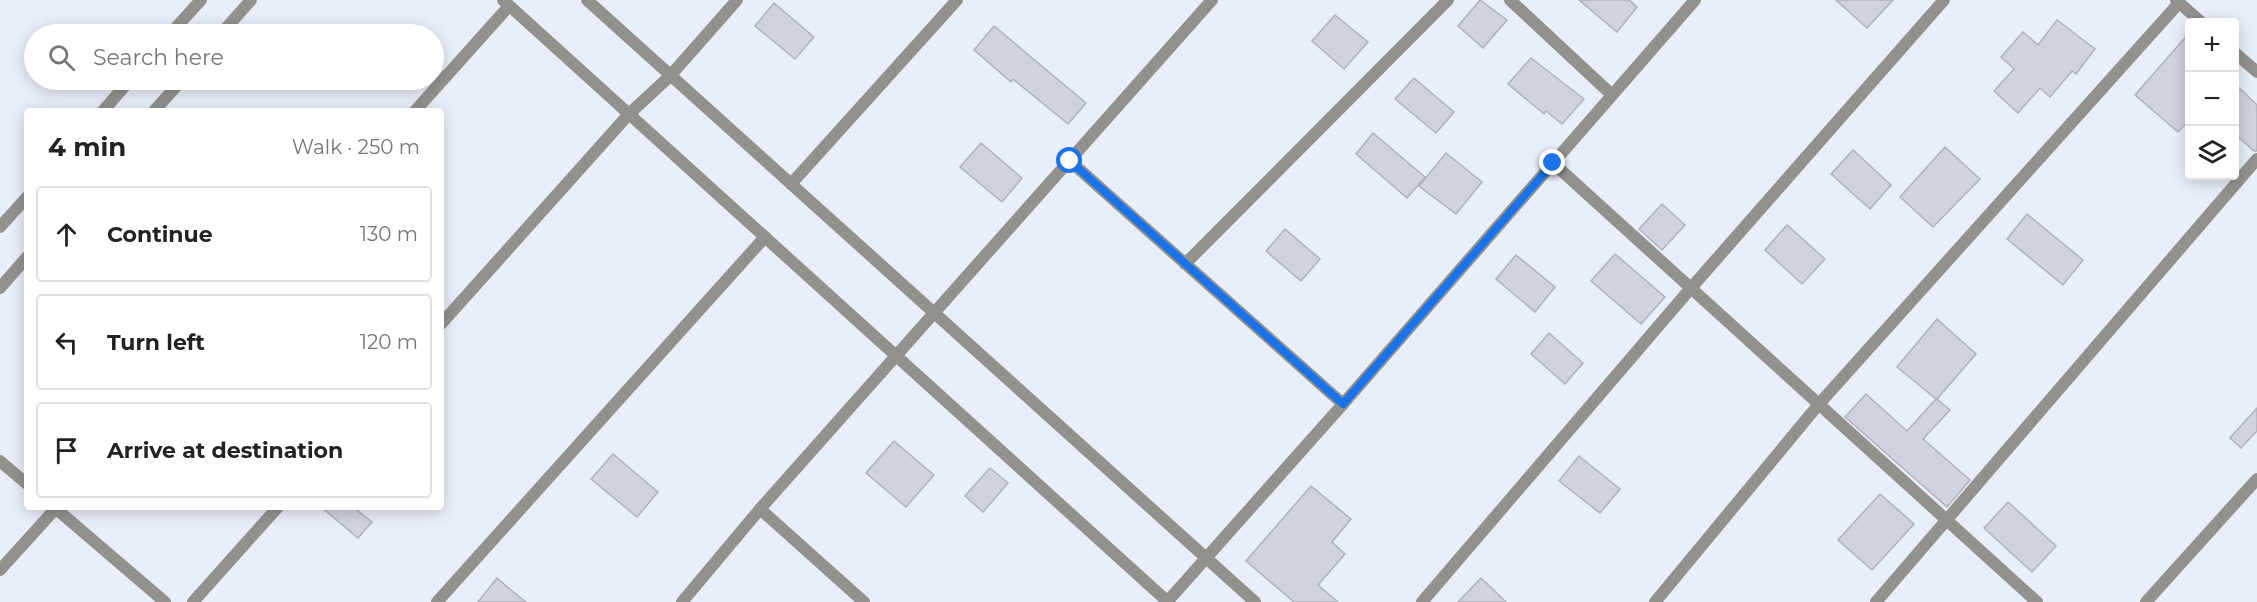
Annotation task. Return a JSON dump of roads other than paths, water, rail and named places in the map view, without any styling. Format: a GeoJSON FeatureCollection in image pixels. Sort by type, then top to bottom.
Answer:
{"type":"FeatureCollection","features":[{"type":"Feature","properties":{"kind":"street"},"geometry":{"type":"LineString","coordinates":[[179,24],[201,0]]}},
{"type":"Feature","properties":{"kind":"street"},"geometry":{"type":"LineString","coordinates":[[230,24],[251,0]]}},
{"type":"Feature","properties":{"kind":"street"},"geometry":{"type":"LineString","coordinates":[[587,0],[1255,602]]}},
{"type":"Feature","properties":{"kind":"street"},"geometry":{"type":"LineString","coordinates":[[444,321],[629,114],[670,76],[737,0]]}},
{"type":"Feature","properties":{"kind":"street"},"geometry":{"type":"LineString","coordinates":[[791,184],[957,0]]}},
{"type":"Feature","properties":{"kind":"street"},"geometry":{"type":"LineString","coordinates":[[682,602],[760,509],[1212,0]]}},
{"type":"Feature","properties":{"kind":"street"},"geometry":{"type":"LineString","coordinates":[[1185,264],[1448,0]]}},
{"type":"Feature","properties":{"kind":"street"},"geometry":{"type":"LineString","coordinates":[[1509,0],[1612,94]]}},
{"type":"Feature","properties":{"kind":"street"},"geometry":{"type":"LineString","coordinates":[[444,77],[506,3],[1167,602],[1695,0]]}},
{"type":"Feature","properties":{"kind":"street"},"geometry":{"type":"LineString","coordinates":[[1422,602],[1691,288],[1944,0]]}},
{"type":"Feature","properties":{"kind":"street"},"geometry":{"type":"LineString","coordinates":[[1655,602],[1819,404],[2177,1],[2196,18]]}},
{"type":"Feature","properties":{"kind":"street"},"geometry":{"type":"LineString","coordinates":[[2239,56],[2257,72]]}},
{"type":"Feature","properties":{"kind":"street"},"geometry":{"type":"LineString","coordinates":[[106,108],[121,90]]}},
{"type":"Feature","properties":{"kind":"street"},"geometry":{"type":"LineString","coordinates":[[157,108],[173,90]]}},
{"type":"Feature","properties":{"kind":"street"},"geometry":{"type":"LineString","coordinates":[[418,108],[433,90]]}},
{"type":"Feature","properties":{"kind":"street"},"geometry":{"type":"LineString","coordinates":[[1876,602],[1948,522],[2257,159]]}},
{"type":"Feature","properties":{"kind":"street"},"geometry":{"type":"LineString","coordinates":[[1070,161],[1343,404]]}},
{"type":"Feature","properties":{"kind":"street"},"geometry":{"type":"LineString","coordinates":[[1553,163],[2037,602]]}},
{"type":"Feature","properties":{"kind":"street"},"geometry":{"type":"LineString","coordinates":[[0,227],[24,200]]}},
{"type":"Feature","properties":{"kind":"street"},"geometry":{"type":"LineString","coordinates":[[437,602],[765,237]]}},
{"type":"Feature","properties":{"kind":"street"},"geometry":{"type":"LineString","coordinates":[[0,288],[24,260]]}},
{"type":"Feature","properties":{"kind":"street"},"geometry":{"type":"LineString","coordinates":[[0,461],[24,481]]}},
{"type":"Feature","properties":{"kind":"street"},"geometry":{"type":"LineString","coordinates":[[2146,602],[2257,479]]}},
{"type":"Feature","properties":{"kind":"street"},"geometry":{"type":"LineString","coordinates":[[760,509],[864,602]]}},
{"type":"Feature","properties":{"kind":"street"},"geometry":{"type":"LineString","coordinates":[[0,570],[53,510]]}},
{"type":"Feature","properties":{"kind":"street"},"geometry":{"type":"LineString","coordinates":[[57,510],[165,602]]}},
{"type":"Feature","properties":{"kind":"street"},"geometry":{"type":"LineString","coordinates":[[193,602],[275,510]]}}]}
